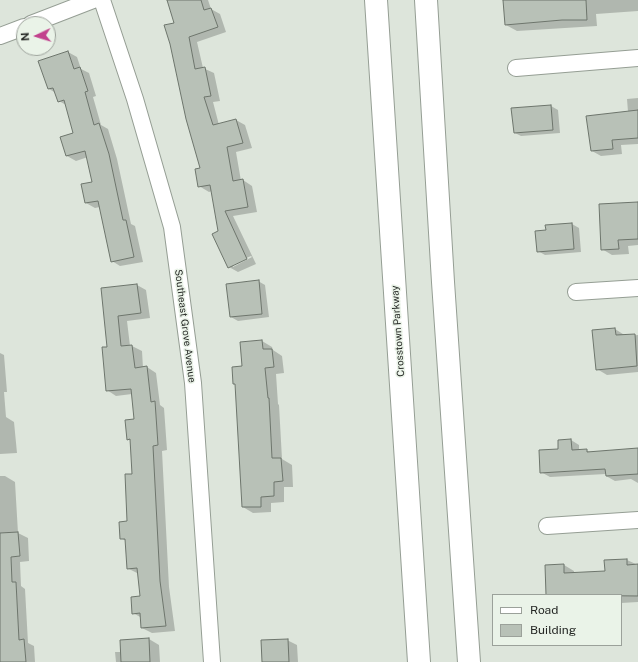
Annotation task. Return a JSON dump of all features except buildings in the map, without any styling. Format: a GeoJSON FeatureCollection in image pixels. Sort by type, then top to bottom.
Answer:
{"type":"FeatureCollection","features":[{"type":"Feature","properties":{"kind":"main road","name":"Crosstown Parkway"},"geometry":{"type":"LineString","coordinates":[[376,0],[419,662]]}},
{"type":"Feature","properties":{"kind":"main road"},"geometry":{"type":"LineString","coordinates":[[426,0],[469,662]]}},
{"type":"Feature","properties":{"kind":"street"},"geometry":{"type":"LineString","coordinates":[[52,16],[93,0]]}},
{"type":"Feature","properties":{"kind":"street","name":"Southeast Grove Avenue"},"geometry":{"type":"LineString","coordinates":[[102,0],[135,98],[172,227],[193,383],[212,662]]}},
{"type":"Feature","properties":{"kind":"street"},"geometry":{"type":"LineString","coordinates":[[0,36],[16,29]]}},
{"type":"Feature","properties":{"kind":"street"},"geometry":{"type":"LineString","coordinates":[[516,68],[638,58]]}},
{"type":"Feature","properties":{"kind":"street"},"geometry":{"type":"LineString","coordinates":[[576,292],[638,288]]}},
{"type":"Feature","properties":{"kind":"street"},"geometry":{"type":"LineString","coordinates":[[547,526],[638,520]]}}]}
